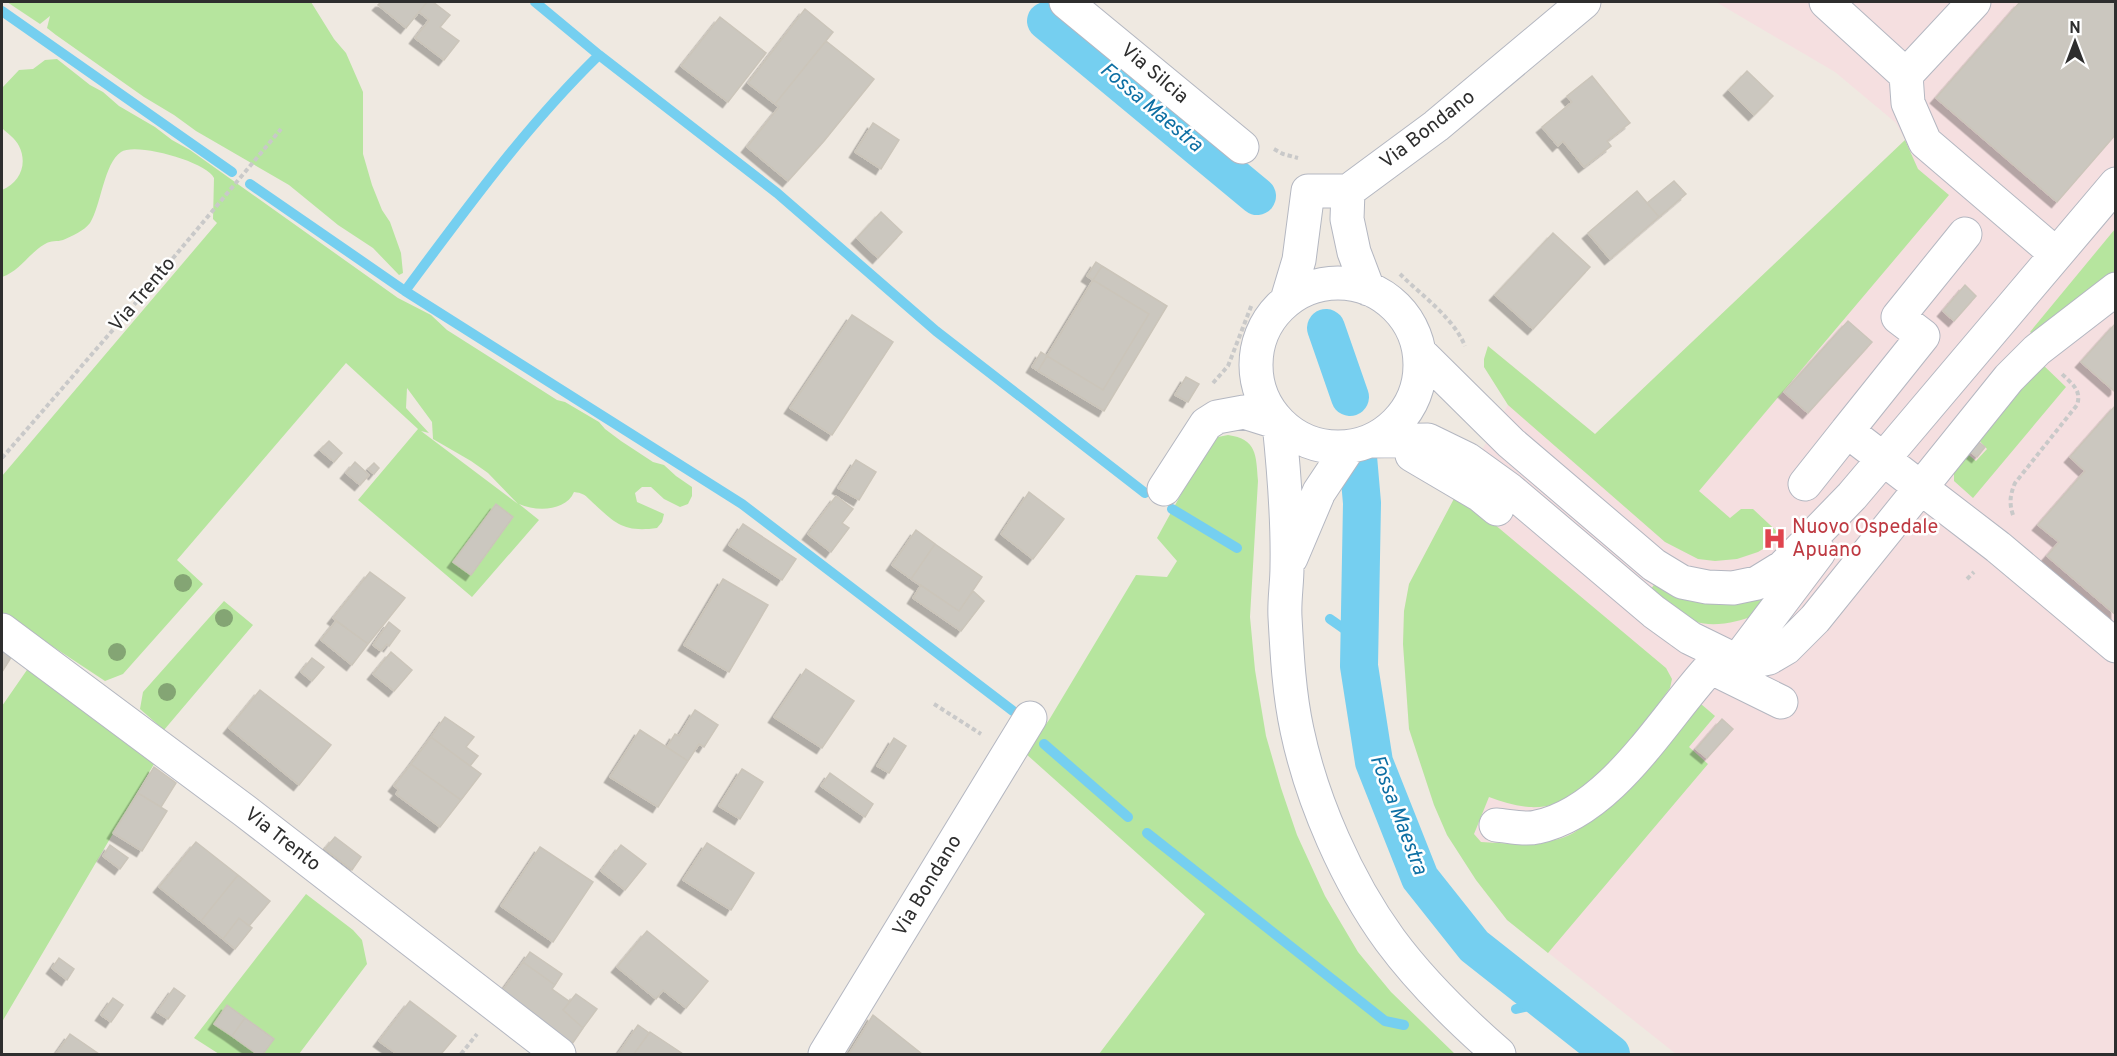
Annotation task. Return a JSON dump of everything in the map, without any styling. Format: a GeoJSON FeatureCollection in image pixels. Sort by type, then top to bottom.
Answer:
{"type":"FeatureCollection","features":[{"type":"Feature","properties":{"kind":"street","name":"Via Silcia"},"geometry":{"type":"LineString","coordinates":[[1066,2],[1242,147]]}},
{"type":"Feature","properties":{"kind":"street","name":"Via Bondano"},"geometry":{"type":"LineString","coordinates":[[1348,190],[1442,122],[1584,2]]}},
{"type":"Feature","properties":{"kind":"street"},"geometry":{"type":"LineString","coordinates":[[1826,2],[1906,75],[1908,103],[1925,142],[2056,254]]}},
{"type":"Feature","properties":{"kind":"street"},"geometry":{"type":"LineString","coordinates":[[1906,75],[1974,2]]}},
{"type":"Feature","properties":{"kind":"street"},"geometry":{"type":"LineString","coordinates":[[1287,300],[1299,260],[1304,230],[1308,175],[1348,190],[1347,219],[1354,252],[1368,289]]}},
{"type":"Feature","properties":{"kind":"street"},"geometry":{"type":"LineString","coordinates":[[1420,353],[1511,443],[1654,565],[1682,582],[1707,587],[1733,588],[1756,583],[1783,567],[1852,496],[2115,184]]}},
{"type":"Feature","properties":{"kind":"street"},"geometry":{"type":"LineString","coordinates":[[1805,484],[1923,336],[1898,317],[1965,234]]}},
{"type":"Feature","properties":{"kind":"street"},"geometry":{"type":"LineString","coordinates":[[1287,568],[1318,492],[1360,444],[1389,430],[1404,415],[1414,396],[1420,375],[1420,353],[1414,333],[1403,314],[1387,299],[1368,289],[1348,283],[1326,283],[1305,289],[1287,300],[1270,316],[1260,337],[1255,360],[1257,382],[1265,404],[1278,423],[1299,439],[1324,447],[1360,444],[1419,457],[1480,495],[1642,628],[1699,669],[1754,662],[1769,658],[1786,648],[1815,619],[2009,378],[2037,350],[2115,289]]}},
{"type":"Feature","properties":{"kind":"street"},"geometry":{"type":"LineString","coordinates":[[1164,489],[1206,424],[1217,417],[1244,412],[1278,423]]}},
{"type":"Feature","properties":{"kind":"street"},"geometry":{"type":"LineString","coordinates":[[1278,423],[1284,478],[1287,568],[1285,614],[1292,696],[1297,730],[1324,818],[1344,864],[1390,940],[1446,1005],[1499,1054]]}},
{"type":"Feature","properties":{"kind":"street"},"geometry":{"type":"LineString","coordinates":[[1847,431],[1998,546],[2115,646]]}},
{"type":"Feature","properties":{"kind":"street"},"geometry":{"type":"LineString","coordinates":[[1496,825],[1535,828],[1562,819],[1588,805],[1612,783],[1669,719],[1690,691],[1721,668],[1815,558],[1852,496]]}},
{"type":"Feature","properties":{"kind":"street","name":"Via Trento"},"geometry":{"type":"LineString","coordinates":[[2,630],[245,812],[559,1054]]}},
{"type":"Feature","properties":{"kind":"street"},"geometry":{"type":"LineString","coordinates":[[1721,668],[1781,702],[1770,680],[1786,648]]}},
{"type":"Feature","properties":{"kind":"street","name":"Via Bondano"},"geometry":{"type":"LineString","coordinates":[[825,1054],[1030,718]]}},
{"type":"Feature","properties":{"kind":"path","name":"Via Trento"},"geometry":{"type":"LineString","coordinates":[[2,458],[118,324],[281,129]]}},
{"type":"Feature","properties":{"kind":"path"},"geometry":{"type":"LineString","coordinates":[[1242,147],[1252,137],[1283,154],[1308,175]]}},
{"type":"Feature","properties":{"kind":"path"},"geometry":{"type":"LineString","coordinates":[[1397,270],[1442,313],[1462,339],[1467,350]]}},
{"type":"Feature","properties":{"kind":"path"},"geometry":{"type":"LineString","coordinates":[[1967,579],[2016,527],[2010,506],[2010,494],[2015,483],[2078,405],[2080,397],[2077,389],[2037,350]]}},
{"type":"Feature","properties":{"kind":"path"},"geometry":{"type":"LineString","coordinates":[[934,704],[1009,752]]}},
{"type":"Feature","properties":{"kind":"shaded area","name":"Nuovo Ospedale Apuano"},"geometry":{"type":"Polygon","coordinates":[[[1716,2],[2115,2],[2115,1054],[1676,1054],[1507,920],[1476,880],[1447,835],[1434,805],[1409,729],[1403,644],[1404,611],[1409,584],[1457,493],[1508,405],[1484,367],[1488,346],[1595,434],[1905,140],[1896,123],[1835,72],[1716,2]]]}},
{"type":"Feature","properties":{"kind":"green space"},"geometry":{"type":"Polygon","coordinates":[[[7,2],[311,2],[334,39],[346,53],[363,92],[363,154],[372,185],[382,210],[390,222],[401,253],[403,273],[399,275],[373,248],[338,225],[289,185],[196,131],[56,35],[47,28],[50,16],[40,24],[7,2]]]}},
{"type":"Feature","properties":{"kind":"green space"},"geometry":{"type":"Polygon","coordinates":[[[57,59],[119,106],[190,150],[398,298],[431,315],[447,330],[557,400],[565,402],[599,422],[621,441],[653,462],[664,465],[692,487],[692,496],[688,504],[680,507],[664,499],[651,487],[642,487],[635,493],[637,502],[664,514],[657,528],[635,529],[619,524],[586,496],[579,493],[574,492],[565,503],[550,508],[526,507],[519,504],[539,520],[472,597],[358,500],[418,429],[346,363],[177,560],[203,584],[123,674],[105,681],[2,613],[2,476],[217,223],[213,219],[214,178],[209,172],[170,155],[141,150],[121,152],[111,165],[90,223],[78,233],[63,240],[45,244],[14,271],[2,277],[2,190],[18,178],[23,159],[18,143],[2,128],[2,88],[19,70],[33,69],[45,60],[57,59]],[[407,388],[406,408],[429,433],[421,431],[518,504],[488,473],[433,439],[432,422],[407,388]]]}},
{"type":"Feature","properties":{"kind":"green space"},"geometry":{"type":"Polygon","coordinates":[[[1905,140],[1918,169],[1949,195],[1699,491],[1730,518],[1741,509],[1753,509],[1783,537],[1758,552],[1737,559],[1715,561],[1698,559],[1665,542],[1508,405],[1484,367],[1488,346],[1595,434],[1905,140]]]}},
{"type":"Feature","properties":{"kind":"green space"},"geometry":{"type":"Polygon","coordinates":[[[2115,229],[2115,271],[2036,337],[2030,332],[2115,229]]]}},
{"type":"Feature","properties":{"kind":"green space"},"geometry":{"type":"Polygon","coordinates":[[[2041,363],[2066,387],[1973,498],[1954,481],[1954,468],[1965,452],[1976,461],[1987,449],[1976,437],[2041,363]]]}},
{"type":"Feature","properties":{"kind":"green space"},"geometry":{"type":"Polygon","coordinates":[[[1228,435],[1238,437],[1250,444],[1257,463],[1258,481],[1250,617],[1255,670],[1266,736],[1297,835],[1325,896],[1358,952],[1391,992],[1455,1054],[1099,1054],[1205,914],[1025,753],[1049,720],[1136,575],[1167,577],[1177,561],[1157,538],[1207,447],[1218,437],[1228,435]]]}},
{"type":"Feature","properties":{"kind":"green space"},"geometry":{"type":"Polygon","coordinates":[[[1457,493],[1666,668],[1672,679],[1670,688],[1612,766],[1574,796],[1552,805],[1529,807],[1509,804],[1489,797],[1474,834],[1481,842],[1510,844],[1540,842],[1559,839],[1575,832],[1594,819],[1634,780],[1701,704],[1715,716],[1689,747],[1708,764],[1548,953],[1507,920],[1476,880],[1447,835],[1434,805],[1409,729],[1403,644],[1404,611],[1409,584],[1457,493]]]}},
{"type":"Feature","properties":{"kind":"green space"},"geometry":{"type":"Polygon","coordinates":[[[1657,581],[1781,583],[1765,607],[1757,614],[1723,624],[1710,624],[1688,620],[1647,594],[1657,581]]]}},
{"type":"Feature","properties":{"kind":"green space"},"geometry":{"type":"Polygon","coordinates":[[[224,601],[253,625],[164,730],[140,709],[143,692],[224,601]]]}},
{"type":"Feature","properties":{"kind":"green space"},"geometry":{"type":"Polygon","coordinates":[[[29,667],[151,757],[149,760],[154,764],[2,1022],[2,706],[29,667]]]}},
{"type":"Feature","properties":{"kind":"green space"},"geometry":{"type":"Polygon","coordinates":[[[306,894],[353,930],[362,940],[367,964],[299,1054],[219,1054],[194,1038],[306,894]]]}},
{"type":"Feature","properties":{"kind":"building"},"geometry":{"type":"Polygon","coordinates":[[[381,2],[427,2],[406,28],[378,5],[381,2]]]}},
{"type":"Feature","properties":{"kind":"building"},"geometry":{"type":"Polygon","coordinates":[[[427,2],[433,2],[450,15],[440,27],[459,41],[444,60],[415,38],[429,20],[419,12],[427,2]]]}},
{"type":"Feature","properties":{"kind":"building"},"geometry":{"type":"Polygon","coordinates":[[[2020,2],[2116,2],[2116,134],[2057,202],[1936,98],[2020,2]]]}},
{"type":"Feature","properties":{"kind":"building"},"geometry":{"type":"Polygon","coordinates":[[[805,9],[833,32],[775,104],[748,83],[805,9]]]}},
{"type":"Feature","properties":{"kind":"building"},"geometry":{"type":"Polygon","coordinates":[[[720,17],[766,53],[728,102],[681,66],[720,17]]]}},
{"type":"Feature","properties":{"kind":"building"},"geometry":{"type":"Polygon","coordinates":[[[826,41],[874,79],[788,181],[747,147],[779,107],[775,104],[826,41]]]}},
{"type":"Feature","properties":{"kind":"building"},"geometry":{"type":"Polygon","coordinates":[[[1747,71],[1773,96],[1754,115],[1729,90],[1747,71]]]}},
{"type":"Feature","properties":{"kind":"building"},"geometry":{"type":"Polygon","coordinates":[[[1592,76],[1630,123],[1607,141],[1611,146],[1584,167],[1563,141],[1558,146],[1542,127],[1572,102],[1567,96],[1592,76]]]}},
{"type":"Feature","properties":{"kind":"building"},"geometry":{"type":"Polygon","coordinates":[[[873,123],[899,140],[881,169],[855,152],[873,123]]]}},
{"type":"Feature","properties":{"kind":"building"},"geometry":{"type":"Polygon","coordinates":[[[1674,181],[1686,194],[1659,217],[1647,203],[1674,181]]]}},
{"type":"Feature","properties":{"kind":"building"},"geometry":{"type":"Polygon","coordinates":[[[1637,191],[1659,217],[1610,259],[1588,233],[1637,191]]]}},
{"type":"Feature","properties":{"kind":"building"},"geometry":{"type":"Polygon","coordinates":[[[881,212],[902,232],[878,258],[857,238],[881,212]]]}},
{"type":"Feature","properties":{"kind":"building"},"geometry":{"type":"Polygon","coordinates":[[[1553,233],[1590,267],[1533,329],[1495,295],[1553,233]]]}},
{"type":"Feature","properties":{"kind":"building"},"geometry":{"type":"Polygon","coordinates":[[[1096,262],[1102,266],[1093,280],[1087,276],[1096,262]]]}},
{"type":"Feature","properties":{"kind":"building"},"geometry":{"type":"Polygon","coordinates":[[[1102,266],[1167,306],[1104,411],[1038,371],[1047,356],[1103,390],[1149,314],[1093,280],[1102,266]]]}},
{"type":"Feature","properties":{"kind":"building"},"geometry":{"type":"Polygon","coordinates":[[[1093,280],[1149,314],[1103,390],[1047,356],[1093,280]]]}},
{"type":"Feature","properties":{"kind":"building"},"geometry":{"type":"Polygon","coordinates":[[[1965,285],[1976,296],[1954,321],[1943,311],[1965,285]]]}},
{"type":"Feature","properties":{"kind":"building"},"geometry":{"type":"Polygon","coordinates":[[[852,315],[893,342],[832,435],[790,408],[852,315]]]}},
{"type":"Feature","properties":{"kind":"building"},"geometry":{"type":"Polygon","coordinates":[[[1848,321],[1872,342],[1808,413],[1784,392],[1848,321]]]}},
{"type":"Feature","properties":{"kind":"building"},"geometry":{"type":"Polygon","coordinates":[[[2116,323],[2116,389],[2114,391],[2081,362],[2116,323]]]}},
{"type":"Feature","properties":{"kind":"building"},"geometry":{"type":"Polygon","coordinates":[[[1041,352],[1047,356],[1038,371],[1032,367],[1041,352]]]}},
{"type":"Feature","properties":{"kind":"building"},"geometry":{"type":"Polygon","coordinates":[[[1186,377],[1199,384],[1188,402],[1175,395],[1186,377]]]}},
{"type":"Feature","properties":{"kind":"building"},"geometry":{"type":"Polygon","coordinates":[[[2116,405],[2116,615],[2047,556],[2059,542],[2038,525],[2085,471],[2070,457],[2116,405]]]}},
{"type":"Feature","properties":{"kind":"building"},"geometry":{"type":"Polygon","coordinates":[[[1975,439],[1985,447],[1977,457],[1967,449],[1975,439]]]}},
{"type":"Feature","properties":{"kind":"building"},"geometry":{"type":"Polygon","coordinates":[[[329,441],[342,453],[334,462],[320,450],[329,441]]]}},
{"type":"Feature","properties":{"kind":"building"},"geometry":{"type":"Polygon","coordinates":[[[856,460],[876,472],[859,500],[838,488],[856,460]]]}},
{"type":"Feature","properties":{"kind":"building"},"geometry":{"type":"Polygon","coordinates":[[[355,462],[369,475],[360,485],[346,473],[355,462]]]}},
{"type":"Feature","properties":{"kind":"building"},"geometry":{"type":"Polygon","coordinates":[[[374,463],[379,468],[374,474],[368,469],[374,463]]]}},
{"type":"Feature","properties":{"kind":"building"},"geometry":{"type":"Polygon","coordinates":[[[1029,492],[1064,519],[1033,559],[1001,534],[1029,492]]]}},
{"type":"Feature","properties":{"kind":"building"},"geometry":{"type":"Polygon","coordinates":[[[836,496],[853,509],[842,523],[849,528],[831,552],[808,534],[836,496]]]}},
{"type":"Feature","properties":{"kind":"building"},"geometry":{"type":"Polygon","coordinates":[[[496,504],[513,517],[471,575],[453,562],[496,504]]]}},
{"type":"Feature","properties":{"kind":"building"},"geometry":{"type":"Polygon","coordinates":[[[743,524],[796,559],[782,580],[729,545],[743,524]]]}},
{"type":"Feature","properties":{"kind":"building"},"geometry":{"type":"Polygon","coordinates":[[[916,530],[935,544],[911,579],[892,565],[916,530]]]}},
{"type":"Feature","properties":{"kind":"building"},"geometry":{"type":"Polygon","coordinates":[[[935,544],[982,577],[959,611],[911,579],[935,544]]]}},
{"type":"Feature","properties":{"kind":"building"},"geometry":{"type":"Polygon","coordinates":[[[370,572],[405,598],[368,644],[333,618],[370,572]]]}},
{"type":"Feature","properties":{"kind":"building"},"geometry":{"type":"Polygon","coordinates":[[[723,579],[768,605],[729,672],[684,645],[723,579]]]}},
{"type":"Feature","properties":{"kind":"building"},"geometry":{"type":"Polygon","coordinates":[[[921,585],[959,611],[973,591],[984,601],[961,631],[913,598],[921,585]]]}},
{"type":"Feature","properties":{"kind":"building"},"geometry":{"type":"Polygon","coordinates":[[[336,621],[368,644],[352,665],[321,640],[336,621]]]}},
{"type":"Feature","properties":{"kind":"building"},"geometry":{"type":"Polygon","coordinates":[[[389,622],[400,631],[389,646],[387,644],[381,651],[373,645],[389,622]]]}},
{"type":"Feature","properties":{"kind":"building"},"geometry":{"type":"Polygon","coordinates":[[[2,648],[12,656],[2,672],[2,648]]]}},
{"type":"Feature","properties":{"kind":"building"},"geometry":{"type":"Polygon","coordinates":[[[391,652],[412,670],[394,691],[373,674],[391,652]]]}},
{"type":"Feature","properties":{"kind":"building"},"geometry":{"type":"Polygon","coordinates":[[[312,658],[324,667],[312,681],[301,672],[312,658]]]}},
{"type":"Feature","properties":{"kind":"building"},"geometry":{"type":"Polygon","coordinates":[[[806,669],[854,701],[822,748],[774,717],[806,669]]]}},
{"type":"Feature","properties":{"kind":"building"},"geometry":{"type":"Polygon","coordinates":[[[260,690],[331,745],[299,785],[229,728],[260,690]]]}},
{"type":"Feature","properties":{"kind":"building"},"geometry":{"type":"Polygon","coordinates":[[[695,710],[718,725],[704,747],[699,744],[688,761],[667,747],[675,734],[679,736],[695,710]]]}},
{"type":"Feature","properties":{"kind":"building"},"geometry":{"type":"Polygon","coordinates":[[[445,717],[474,737],[466,747],[478,756],[470,766],[431,737],[445,717]]]}},
{"type":"Feature","properties":{"kind":"building"},"geometry":{"type":"Polygon","coordinates":[[[1722,719],[1733,729],[1707,758],[1696,749],[1722,719]]]}},
{"type":"Feature","properties":{"kind":"building"},"geometry":{"type":"Polygon","coordinates":[[[640,730],[688,761],[658,807],[610,777],[640,730]]]}},
{"type":"Feature","properties":{"kind":"building"},"geometry":{"type":"Polygon","coordinates":[[[431,737],[481,774],[461,800],[411,764],[431,737]]]}},
{"type":"Feature","properties":{"kind":"building"},"geometry":{"type":"Polygon","coordinates":[[[894,738],[906,746],[889,773],[877,766],[894,738]]]}},
{"type":"Feature","properties":{"kind":"building"},"geometry":{"type":"Polygon","coordinates":[[[411,764],[461,800],[440,827],[396,794],[399,790],[394,786],[411,764]]]}},
{"type":"Feature","properties":{"kind":"building"},"geometry":{"type":"Polygon","coordinates":[[[154,767],[176,783],[161,807],[138,793],[154,767]]]}},
{"type":"Feature","properties":{"kind":"building"},"geometry":{"type":"Polygon","coordinates":[[[742,769],[763,782],[740,819],[719,806],[742,769]]]}},
{"type":"Feature","properties":{"kind":"building"},"geometry":{"type":"Polygon","coordinates":[[[830,773],[873,804],[865,817],[821,786],[830,773]]]}},
{"type":"Feature","properties":{"kind":"building"},"geometry":{"type":"Polygon","coordinates":[[[138,793],[167,811],[142,851],[113,833],[138,793]]]}},
{"type":"Feature","properties":{"kind":"building"},"geometry":{"type":"Polygon","coordinates":[[[335,837],[361,857],[352,870],[325,849],[335,837]]]}},
{"type":"Feature","properties":{"kind":"building"},"geometry":{"type":"Polygon","coordinates":[[[196,842],[238,875],[201,921],[159,887],[196,842]]]}},
{"type":"Feature","properties":{"kind":"building"},"geometry":{"type":"Polygon","coordinates":[[[707,843],[754,873],[731,910],[683,880],[707,843]]]}},
{"type":"Feature","properties":{"kind":"building"},"geometry":{"type":"Polygon","coordinates":[[[110,845],[128,858],[120,869],[103,856],[110,845]]]}},
{"type":"Feature","properties":{"kind":"building"},"geometry":{"type":"Polygon","coordinates":[[[621,845],[646,864],[625,890],[601,871],[621,845]]]}},
{"type":"Feature","properties":{"kind":"building"},"geometry":{"type":"Polygon","coordinates":[[[540,847],[593,882],[553,942],[501,906],[540,847]]]}},
{"type":"Feature","properties":{"kind":"building"},"geometry":{"type":"Polygon","coordinates":[[[238,875],[270,901],[249,926],[239,918],[223,939],[201,921],[238,875]]]}},
{"type":"Feature","properties":{"kind":"building"},"geometry":{"type":"Polygon","coordinates":[[[239,918],[252,928],[235,949],[223,939],[239,918]]]}},
{"type":"Feature","properties":{"kind":"building"},"geometry":{"type":"Polygon","coordinates":[[[647,931],[708,981],[686,1008],[663,990],[656,999],[617,967],[647,931]]]}},
{"type":"Feature","properties":{"kind":"building"},"geometry":{"type":"Polygon","coordinates":[[[530,952],[562,974],[555,985],[523,962],[530,952]]]}},
{"type":"Feature","properties":{"kind":"building"},"geometry":{"type":"Polygon","coordinates":[[[59,958],[74,969],[67,980],[52,968],[59,958]]]}},
{"type":"Feature","properties":{"kind":"building"},"geometry":{"type":"Polygon","coordinates":[[[523,962],[555,985],[552,989],[570,1002],[563,1010],[583,1028],[570,1047],[498,997],[523,962]]]}},
{"type":"Feature","properties":{"kind":"building"},"geometry":{"type":"Polygon","coordinates":[[[174,988],[185,996],[168,1019],[157,1012],[174,988]]]}},
{"type":"Feature","properties":{"kind":"building"},"geometry":{"type":"Polygon","coordinates":[[[576,994],[597,1009],[583,1028],[563,1010],[576,994]]]}},
{"type":"Feature","properties":{"kind":"building"},"geometry":{"type":"Polygon","coordinates":[[[113,998],[123,1005],[111,1022],[101,1015],[113,998]]]}},
{"type":"Feature","properties":{"kind":"building"},"geometry":{"type":"Polygon","coordinates":[[[410,1001],[456,1036],[441,1054],[397,1054],[379,1041],[410,1001]]]}},
{"type":"Feature","properties":{"kind":"building"},"geometry":{"type":"Polygon","coordinates":[[[227,1005],[245,1018],[232,1036],[214,1024],[227,1005]]]}},
{"type":"Feature","properties":{"kind":"building"},"geometry":{"type":"Polygon","coordinates":[[[873,1015],[922,1054],[849,1054],[873,1015]]]}},
{"type":"Feature","properties":{"kind":"building"},"geometry":{"type":"Polygon","coordinates":[[[245,1018],[274,1039],[263,1054],[257,1054],[232,1036],[245,1018]]]}},
{"type":"Feature","properties":{"kind":"building"},"geometry":{"type":"Polygon","coordinates":[[[638,1025],[649,1033],[634,1054],[618,1054],[638,1025]]]}},
{"type":"Feature","properties":{"kind":"building"},"geometry":{"type":"Polygon","coordinates":[[[650,1032],[683,1054],[634,1054],[650,1032]]]}},
{"type":"Feature","properties":{"kind":"building"},"geometry":{"type":"Polygon","coordinates":[[[70,1034],[99,1054],[56,1054],[70,1034]]]}},
{"type":"Feature","properties":{"kind":"waterway"},"geometry":{"type":"LineString","coordinates":[[535,2],[599,55],[777,193],[936,331],[1145,493]]}},
{"type":"Feature","properties":{"kind":"waterway"},"geometry":{"type":"LineString","coordinates":[[2,11],[232,172]]}},
{"type":"Feature","properties":{"kind":"waterway","name":"Fossa Maestra"},"geometry":{"type":"LineString","coordinates":[[1046,21],[1257,196]]}},
{"type":"Feature","properties":{"kind":"waterway"},"geometry":{"type":"LineString","coordinates":[[405,291],[522,139],[546,110],[599,55]]}},
{"type":"Feature","properties":{"kind":"waterway"},"geometry":{"type":"LineString","coordinates":[[250,184],[405,291],[742,504],[1013,711]]}},
{"type":"Feature","properties":{"kind":"waterway","name":"Fossa Maestra"},"geometry":{"type":"LineString","coordinates":[[1326,328],[1350,397]]}},
{"type":"Feature","properties":{"kind":"waterway","name":"Fossa Maestra"},"geometry":{"type":"LineString","coordinates":[[1358,457],[1362,503],[1359,666],[1374,762],[1420,878],[1474,946],[1611,1054]]}},
{"type":"Feature","properties":{"kind":"waterway"},"geometry":{"type":"LineString","coordinates":[[1172,509],[1237,548]]}},
{"type":"Feature","properties":{"kind":"waterway"},"geometry":{"type":"LineString","coordinates":[[1330,619],[1360,640]]}},
{"type":"Feature","properties":{"kind":"waterway"},"geometry":{"type":"LineString","coordinates":[[1044,744],[1128,817]]}},
{"type":"Feature","properties":{"kind":"waterway"},"geometry":{"type":"LineString","coordinates":[[1147,833],[1385,1021],[1404,1025]]}},
{"type":"Feature","properties":{"kind":"waterway"},"geometry":{"type":"LineString","coordinates":[[1516,1009],[1546,1002]]}},
{"type":"Feature","properties":{"kind":"place","name":"Nuovo Ospedale Apuano"},"geometry":{"type":"Point","coordinates":[1774,539]}}]}
